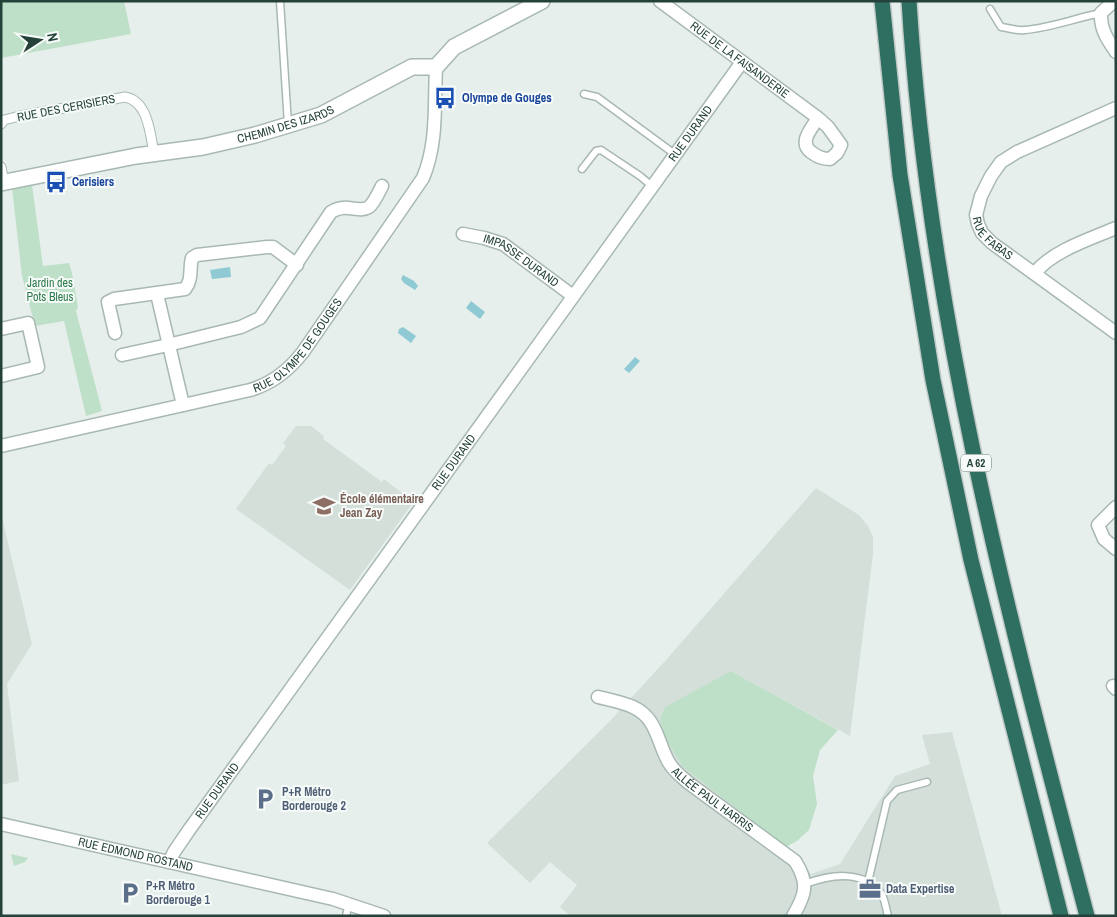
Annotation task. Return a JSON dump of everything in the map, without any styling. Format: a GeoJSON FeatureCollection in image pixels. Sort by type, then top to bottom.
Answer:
{"type":"FeatureCollection","features":[{"type":"Feature","properties":{"kind":"highway","name":"A 62"},"geometry":{"type":"LineString","coordinates":[[882,1],[900,176],[933,380],[971,560],[1061,916]]}},
{"type":"Feature","properties":{"kind":"highway","name":"A 62"},"geometry":{"type":"LineString","coordinates":[[909,1],[914,76],[926,182],[958,381],[998,564],[1087,916]]}},
{"type":"Feature","properties":{"kind":"street"},"geometry":{"type":"LineString","coordinates":[[436,67],[454,47],[542,1]]}},
{"type":"Feature","properties":{"kind":"street","name":"RUE DE LA FAISANDERIE"},"geometry":{"type":"LineString","coordinates":[[660,1],[818,118]]}},
{"type":"Feature","properties":{"kind":"street"},"geometry":{"type":"LineString","coordinates":[[1114,1],[1101,13],[1100,22],[1103,32],[1116,52]]}},
{"type":"Feature","properties":{"kind":"street","name":"RUE DURAND"},"geometry":{"type":"LineString","coordinates":[[169,862],[189,830],[742,62]]}},
{"type":"Feature","properties":{"kind":"street","name":"CHEMIN DES IZARDS"},"geometry":{"type":"LineString","coordinates":[[3,183],[154,153],[203,147],[288,126],[333,109],[412,67],[436,67]]}},
{"type":"Feature","properties":{"kind":"street","name":"RUE OLYMPE DE GOUGES"},"geometry":{"type":"LineString","coordinates":[[1,446],[259,388],[284,371],[303,352],[423,178],[430,160],[434,136],[436,67]]}},
{"type":"Feature","properties":{"kind":"street","name":"RUE DES CERISIERS"},"geometry":{"type":"LineString","coordinates":[[1,124],[4,120],[12,118],[125,97],[132,98],[140,106],[146,117],[154,153]]}},
{"type":"Feature","properties":{"kind":"street","name":"RUE FABAS"},"geometry":{"type":"LineString","coordinates":[[1116,108],[1006,158],[991,176],[981,196],[976,215],[982,233],[992,243],[1116,332]]}},
{"type":"Feature","properties":{"kind":"street"},"geometry":{"type":"LineString","coordinates":[[1,167],[3,183]]}},
{"type":"Feature","properties":{"kind":"street"},"geometry":{"type":"LineString","coordinates":[[122,355],[241,327],[260,318],[331,212],[344,206],[361,210],[370,206],[382,186]]}},
{"type":"Feature","properties":{"kind":"street"},"geometry":{"type":"LineString","coordinates":[[1035,273],[1054,256],[1116,228]]}},
{"type":"Feature","properties":{"kind":"street","name":"IMPASSE DURAND"},"geometry":{"type":"LineString","coordinates":[[463,234],[503,244],[573,296]]}},
{"type":"Feature","properties":{"kind":"street"},"geometry":{"type":"LineString","coordinates":[[115,333],[108,302],[114,299],[185,289],[191,277],[192,258],[197,255],[267,246],[273,247],[297,265]]}},
{"type":"Feature","properties":{"kind":"street"},"geometry":{"type":"LineString","coordinates":[[157,294],[183,405]]}},
{"type":"Feature","properties":{"kind":"street"},"geometry":{"type":"LineString","coordinates":[[1,329],[28,323],[38,367],[1,376]]}},
{"type":"Feature","properties":{"kind":"street"},"geometry":{"type":"LineString","coordinates":[[1116,507],[1098,525],[1104,539],[1116,549]]}},
{"type":"Feature","properties":{"kind":"street","name":"ALLÉE PAUL HARRIS"},"geometry":{"type":"LineString","coordinates":[[598,697],[634,707],[649,718],[655,726],[668,760],[674,770],[795,862],[802,873],[805,884]]}},
{"type":"Feature","properties":{"kind":"street","name":"RUE EDMOND ROSTAND"},"geometry":{"type":"LineString","coordinates":[[1,824],[169,862],[348,910],[384,916]]}},
{"type":"Feature","properties":{"kind":"street"},"geometry":{"type":"LineString","coordinates":[[793,916],[804,894],[805,884]]}},
{"type":"Feature","properties":{"kind":"lane"},"geometry":{"type":"LineString","coordinates":[[280,1],[288,126]]}},
{"type":"Feature","properties":{"kind":"lane"},"geometry":{"type":"LineString","coordinates":[[990,9],[1001,27],[1023,31],[1068,23],[1101,13]]}},
{"type":"Feature","properties":{"kind":"lane"},"geometry":{"type":"LineString","coordinates":[[584,94],[598,97],[676,155]]}},
{"type":"Feature","properties":{"kind":"lane"},"geometry":{"type":"LineString","coordinates":[[582,169],[596,151],[601,150],[653,187]]}},
{"type":"Feature","properties":{"kind":"lane"},"geometry":{"type":"LineString","coordinates":[[868,882],[887,801],[897,790],[927,782]]}},
{"type":"Feature","properties":{"kind":"lane"},"geometry":{"type":"LineString","coordinates":[[805,884],[827,876],[843,875],[868,882],[882,894],[888,916]]}},
{"type":"Feature","properties":{"kind":"shaded area","name":"École élémentaire Jean Zay"},"geometry":{"type":"Polygon","coordinates":[[[296,426],[311,426],[324,436],[323,439],[382,482],[384,479],[407,497],[406,500],[412,504],[350,590],[236,509],[269,463],[272,465],[286,446],[283,443],[296,426]]]}},
{"type":"Feature","properties":{"kind":"shaded area"},"geometry":{"type":"Polygon","coordinates":[[[816,488],[859,515],[868,526],[873,537],[873,554],[850,736],[731,671],[683,767],[799,856],[811,874],[840,864],[895,776],[930,764],[922,735],[952,732],[1002,916],[570,916],[560,907],[577,885],[550,862],[530,883],[487,843],[610,721],[666,660],[816,488]]]}},
{"type":"Feature","properties":{"kind":"shaded area"},"geometry":{"type":"Polygon","coordinates":[[[1,513],[32,644],[7,684],[19,781],[1,785],[1,513]]]}},
{"type":"Feature","properties":{"kind":"green space"},"geometry":{"type":"Polygon","coordinates":[[[1,1],[124,1],[131,34],[1,58],[1,1]]]}},
{"type":"Feature","properties":{"kind":"green space","name":"Jardin des Pots Bleus"},"geometry":{"type":"Polygon","coordinates":[[[32,185],[43,266],[69,263],[72,273],[78,307],[76,311],[102,411],[86,416],[64,321],[35,326],[22,276],[12,188],[32,185]]]}},
{"type":"Feature","properties":{"kind":"green space"},"geometry":{"type":"Polygon","coordinates":[[[731,671],[838,730],[820,750],[813,776],[817,804],[809,830],[797,841],[786,847],[683,767],[666,739],[660,719],[665,707],[731,671]]]}},
{"type":"Feature","properties":{"kind":"green space"},"geometry":{"type":"Polygon","coordinates":[[[11,854],[28,858],[25,862],[14,866],[11,854]]]}},
{"type":"Feature","properties":{"kind":"water"},"geometry":{"type":"Polygon","coordinates":[[[230,267],[231,277],[212,279],[210,270],[230,267]]]}},
{"type":"Feature","properties":{"kind":"water"},"geometry":{"type":"Polygon","coordinates":[[[403,275],[414,281],[418,286],[415,290],[404,283],[401,279],[403,275]]]}},
{"type":"Feature","properties":{"kind":"water"},"geometry":{"type":"Polygon","coordinates":[[[471,301],[485,312],[480,319],[466,308],[471,301]]]}},
{"type":"Feature","properties":{"kind":"water"},"geometry":{"type":"Polygon","coordinates":[[[403,327],[416,336],[411,343],[398,333],[399,329],[403,327]]]}},
{"type":"Feature","properties":{"kind":"water"},"geometry":{"type":"Polygon","coordinates":[[[635,357],[640,361],[629,373],[624,369],[635,357]]]}},
{"type":"Feature","properties":{"kind":"place","name":"Olympe de Gouges"},"geometry":{"type":"Point","coordinates":[445,98]}},
{"type":"Feature","properties":{"kind":"place","name":"Cerisiers"},"geometry":{"type":"Point","coordinates":[56,182]}},
{"type":"Feature","properties":{"kind":"place","name":"École élémentaire Jean Zay"},"geometry":{"type":"Point","coordinates":[324,506]}},
{"type":"Feature","properties":{"kind":"place","name":"P+R Métro Borderouge 2"},"geometry":{"type":"Point","coordinates":[265,799]}},
{"type":"Feature","properties":{"kind":"place","name":"Data Expertise"},"geometry":{"type":"Point","coordinates":[870,889]}},
{"type":"Feature","properties":{"kind":"place","name":"P+R Métro Borderouge 1"},"geometry":{"type":"Point","coordinates":[130,893]}}]}
